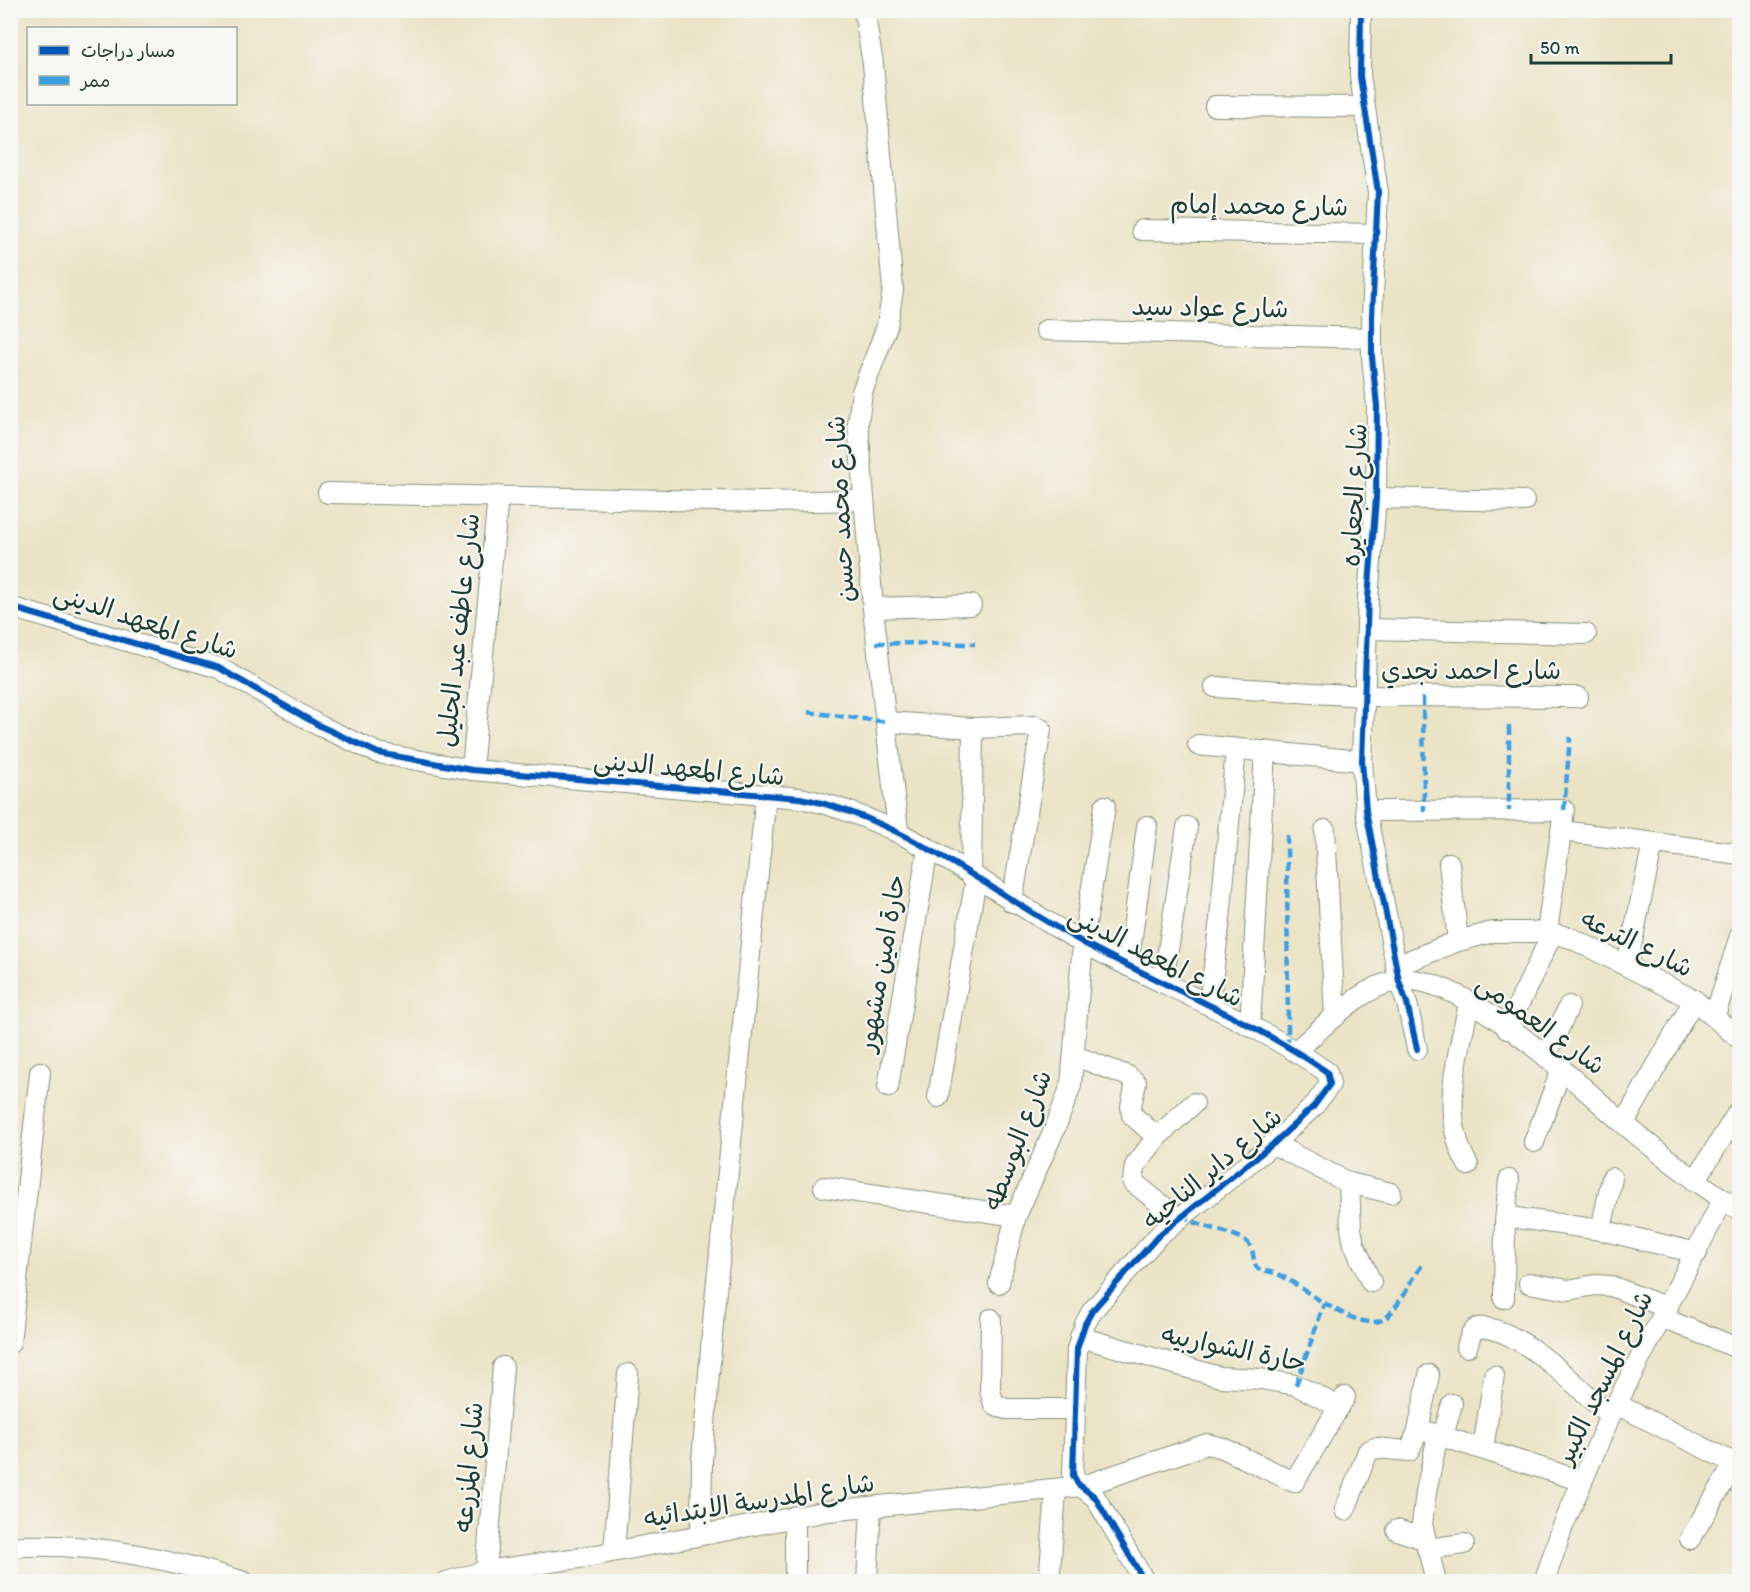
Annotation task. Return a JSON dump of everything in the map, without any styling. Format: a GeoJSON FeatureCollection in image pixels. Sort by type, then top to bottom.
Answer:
{"type":"FeatureCollection","features":[{"type":"Feature","properties":{"kind":"street","name":"شارع محمد حسن"},"geometry":{"type":"LineString","coordinates":[[864,10],[873,64],[893,290],[887,326],[859,407],[858,438],[873,608],[888,722],[898,831]]}},
{"type":"Feature","properties":{"kind":"street","name":"شارع الجعايره"},"geometry":{"type":"LineString","coordinates":[[1361,10],[1359,37],[1363,107],[1378,192],[1372,338],[1377,406],[1376,498],[1367,629],[1362,761],[1366,811],[1397,973],[1410,1014],[1417,1049]]}},
{"type":"Feature","properties":{"kind":"street"},"geometry":{"type":"LineString","coordinates":[[1215,106],[1363,107]]}},
{"type":"Feature","properties":{"kind":"street","name":"شارع محمد إمام"},"geometry":{"type":"LineString","coordinates":[[1142,230],[1376,234]]}},
{"type":"Feature","properties":{"kind":"street","name":"شارع عواد سيد"},"geometry":{"type":"LineString","coordinates":[[1046,330],[1372,338]]}},
{"type":"Feature","properties":{"kind":"street"},"geometry":{"type":"LineString","coordinates":[[328,493],[764,502],[864,500]]}},
{"type":"Feature","properties":{"kind":"street","name":"شارع عاطف عبد الجليل"},"geometry":{"type":"LineString","coordinates":[[472,770],[498,496]]}},
{"type":"Feature","properties":{"kind":"street"},"geometry":{"type":"LineString","coordinates":[[1376,498],[1524,501]]}},
{"type":"Feature","properties":{"kind":"street"},"geometry":{"type":"LineString","coordinates":[[873,608],[971,605]]}},
{"type":"Feature","properties":{"kind":"street","name":"شارع المعهد الدينى"},"geometry":{"type":"LineString","coordinates":[[10,607],[219,668],[320,726],[378,753],[472,770],[766,794],[826,803],[898,831],[1012,902],[1083,942],[1297,1050],[1327,1072]]}},
{"type":"Feature","properties":{"kind":"street"},"geometry":{"type":"LineString","coordinates":[[1367,629],[1586,634]]}},
{"type":"Feature","properties":{"kind":"street","name":"شارع احمد نجدي"},"geometry":{"type":"LineString","coordinates":[[1215,687],[1364,696],[1578,697]]}},
{"type":"Feature","properties":{"kind":"street"},"geometry":{"type":"LineString","coordinates":[[888,722],[973,728],[1036,726],[1041,729],[1012,902]]}},
{"type":"Feature","properties":{"kind":"street"},"geometry":{"type":"LineString","coordinates":[[938,1097],[974,877],[973,728]]}},
{"type":"Feature","properties":{"kind":"street"},"geometry":{"type":"LineString","coordinates":[[1198,745],[1362,761]]}},
{"type":"Feature","properties":{"kind":"street"},"geometry":{"type":"LineString","coordinates":[[1209,1005],[1236,749]]}},
{"type":"Feature","properties":{"kind":"street"},"geometry":{"type":"LineString","coordinates":[[1250,1026],[1265,751]]}},
{"type":"Feature","properties":{"kind":"street"},"geometry":{"type":"LineString","coordinates":[[701,1534],[702,1461],[714,1311],[766,794]]}},
{"type":"Feature","properties":{"kind":"street","name":"شارع البوسطه"},"geometry":{"type":"LineString","coordinates":[[999,1283],[1016,1216],[1065,1106],[1075,1056],[1083,942],[1105,806]]}},
{"type":"Feature","properties":{"kind":"street"},"geometry":{"type":"LineString","coordinates":[[1366,811],[1564,810],[1549,933],[1508,1029]]}},
{"type":"Feature","properties":{"kind":"street"},"geometry":{"type":"LineString","coordinates":[[1128,966],[1147,826]]}},
{"type":"Feature","properties":{"kind":"street"},"geometry":{"type":"LineString","coordinates":[[1163,983],[1187,827]]}},
{"type":"Feature","properties":{"kind":"street"},"geometry":{"type":"LineString","coordinates":[[1325,830],[1335,1017]]}},
{"type":"Feature","properties":{"kind":"street"},"geometry":{"type":"LineString","coordinates":[[1562,831],[1740,854]]}},
{"type":"Feature","properties":{"kind":"street"},"geometry":{"type":"LineString","coordinates":[[1627,965],[1653,843]]}},
{"type":"Feature","properties":{"kind":"street","name":"حارة امين مشهور"},"geometry":{"type":"LineString","coordinates":[[888,1087],[928,848]]}},
{"type":"Feature","properties":{"kind":"street"},"geometry":{"type":"LineString","coordinates":[[1449,863],[1458,941]]}},
{"type":"Feature","properties":{"kind":"street","name":"شارع الترعه"},"geometry":{"type":"LineString","coordinates":[[1397,973],[1458,941],[1493,932],[1549,933],[1571,938],[1694,1000],[1715,1015],[1740,1039]]}},
{"type":"Feature","properties":{"kind":"street"},"geometry":{"type":"LineString","coordinates":[[1715,1015],[1740,936]]}},
{"type":"Feature","properties":{"kind":"street","name":"شارع العمومى"},"geometry":{"type":"LineString","coordinates":[[1297,1050],[1335,1017],[1397,973],[1427,982],[1469,1002],[1546,1056],[1695,1181],[1740,1210]]}},
{"type":"Feature","properties":{"kind":"street"},"geometry":{"type":"LineString","coordinates":[[1624,1123],[1694,1000]]}},
{"type":"Feature","properties":{"kind":"street"},"geometry":{"type":"LineString","coordinates":[[1468,1165],[1452,1129],[1451,1102],[1469,1002]]}},
{"type":"Feature","properties":{"kind":"street"},"geometry":{"type":"LineString","coordinates":[[1546,1056],[1569,1006]]}},
{"type":"Feature","properties":{"kind":"street"},"geometry":{"type":"LineString","coordinates":[[1075,1056],[1133,1078],[1136,1088],[1131,1106],[1132,1115],[1157,1137]]}},
{"type":"Feature","properties":{"kind":"street"},"geometry":{"type":"LineString","coordinates":[[1534,1142],[1562,1068]]}},
{"type":"Feature","properties":{"kind":"street"},"geometry":{"type":"LineString","coordinates":[[10,1343],[40,1072]]}},
{"type":"Feature","properties":{"kind":"street","name":"شارع داير الناحيه"},"geometry":{"type":"LineString","coordinates":[[1145,1581],[1095,1497],[1073,1475],[1080,1337],[1096,1306],[1159,1235],[1273,1144],[1314,1106],[1330,1084],[1327,1072]]}},
{"type":"Feature","properties":{"kind":"street"},"geometry":{"type":"LineString","coordinates":[[1178,1218],[1133,1182],[1135,1166],[1157,1137],[1194,1103]]}},
{"type":"Feature","properties":{"kind":"street"},"geometry":{"type":"LineString","coordinates":[[1695,1181],[1740,1109]]}},
{"type":"Feature","properties":{"kind":"street"},"geometry":{"type":"LineString","coordinates":[[1273,1144],[1345,1179],[1348,1184],[1351,1229],[1371,1282]]}},
{"type":"Feature","properties":{"kind":"street"},"geometry":{"type":"LineString","coordinates":[[1601,1230],[1611,1178]]}},
{"type":"Feature","properties":{"kind":"street"},"geometry":{"type":"LineString","coordinates":[[1504,1298],[1505,1221],[1509,1180]]}},
{"type":"Feature","properties":{"kind":"street"},"geometry":{"type":"LineString","coordinates":[[1348,1184],[1391,1193]]}},
{"type":"Feature","properties":{"kind":"street"},"geometry":{"type":"LineString","coordinates":[[824,1187],[1016,1216]]}},
{"type":"Feature","properties":{"kind":"street","name":"شارع المسجد الكبير"},"geometry":{"type":"LineString","coordinates":[[1549,1580],[1563,1526],[1613,1410],[1723,1200]]}},
{"type":"Feature","properties":{"kind":"street"},"geometry":{"type":"LineString","coordinates":[[1505,1221],[1513,1218],[1601,1230],[1697,1253]]}},
{"type":"Feature","properties":{"kind":"street"},"geometry":{"type":"LineString","coordinates":[[1529,1283],[1560,1298],[1611,1286],[1740,1349]]}},
{"type":"Feature","properties":{"kind":"street"},"geometry":{"type":"LineString","coordinates":[[991,1319],[990,1391],[994,1404],[1006,1409],[1075,1409]]}},
{"type":"Feature","properties":{"kind":"street"},"geometry":{"type":"LineString","coordinates":[[1467,1347],[1471,1334],[1478,1328],[1512,1336],[1613,1410],[1737,1464],[1690,1539]]}},
{"type":"Feature","properties":{"kind":"street","name":"حارة الشواربيه"},"geometry":{"type":"LineString","coordinates":[[1080,1337],[1220,1377],[1260,1379],[1296,1385],[1342,1402]]}},
{"type":"Feature","properties":{"kind":"street","name":"شارع المزرعه"},"geometry":{"type":"LineString","coordinates":[[486,1571],[503,1367]]}},
{"type":"Feature","properties":{"kind":"street"},"geometry":{"type":"LineString","coordinates":[[614,1551],[628,1374]]}},
{"type":"Feature","properties":{"kind":"street"},"geometry":{"type":"LineString","coordinates":[[1345,1510],[1368,1451],[1375,1448],[1409,1451],[1418,1431],[1429,1375]]}},
{"type":"Feature","properties":{"kind":"street"},"geometry":{"type":"LineString","coordinates":[[1483,1449],[1494,1376]]}},
{"type":"Feature","properties":{"kind":"street","name":"شارع المدرسة الابتدائيه"},"geometry":{"type":"LineString","coordinates":[[446,1581],[486,1571],[614,1551],[795,1516],[1083,1486],[1207,1444],[1222,1448],[1294,1482],[1342,1402]]}},
{"type":"Feature","properties":{"kind":"street"},"geometry":{"type":"LineString","coordinates":[[1436,1581],[1426,1544],[1423,1512],[1441,1436],[1452,1404]]}},
{"type":"Feature","properties":{"kind":"street"},"geometry":{"type":"LineString","coordinates":[[1418,1431],[1424,1430],[1582,1482]]}},
{"type":"Feature","properties":{"kind":"street"},"geometry":{"type":"LineString","coordinates":[[1050,1571],[1056,1490]]}},
{"type":"Feature","properties":{"kind":"street"},"geometry":{"type":"LineString","coordinates":[[867,1581],[871,1508]]}},
{"type":"Feature","properties":{"kind":"street"},"geometry":{"type":"LineString","coordinates":[[795,1516],[795,1581]]}},
{"type":"Feature","properties":{"kind":"street"},"geometry":{"type":"LineString","coordinates":[[1398,1530],[1426,1544],[1464,1544]]}},
{"type":"Feature","properties":{"kind":"street"},"geometry":{"type":"LineString","coordinates":[[10,1547],[33,1546],[113,1551],[192,1566],[244,1581]]}},
{"type":"Feature","properties":{"kind":"marked path"},"geometry":{"type":"LineString","coordinates":[[876,643],[975,644]]}},
{"type":"Feature","properties":{"kind":"marked path"},"geometry":{"type":"LineString","coordinates":[[1423,697],[1424,811]]}},
{"type":"Feature","properties":{"kind":"marked path"},"geometry":{"type":"LineString","coordinates":[[808,712],[888,722]]}},
{"type":"Feature","properties":{"kind":"marked path"},"geometry":{"type":"LineString","coordinates":[[1509,726],[1509,811]]}},
{"type":"Feature","properties":{"kind":"marked path"},"geometry":{"type":"LineString","coordinates":[[1564,810],[1570,737]]}},
{"type":"Feature","properties":{"kind":"marked path"},"geometry":{"type":"LineString","coordinates":[[1287,835],[1288,1044]]}},
{"type":"Feature","properties":{"kind":"marked path"},"geometry":{"type":"LineString","coordinates":[[1182,1215],[1198,1224],[1243,1239],[1250,1246],[1258,1269],[1280,1275],[1334,1309],[1364,1321],[1377,1322],[1388,1316],[1422,1265]]}},
{"type":"Feature","properties":{"kind":"marked path"},"geometry":{"type":"LineString","coordinates":[[1296,1385],[1324,1304]]}},
{"type":"Feature","properties":{"kind":"cycle path"},"geometry":{"type":"LineString","coordinates":[[1361,10],[1360,76],[1378,192],[1372,316],[1372,357],[1377,406],[1376,498],[1368,598],[1362,761],[1366,811],[1399,981],[1407,1003],[1417,1049]]}},
{"type":"Feature","properties":{"kind":"cycle path"},"geometry":{"type":"LineString","coordinates":[[10,607],[219,668],[320,726],[378,753],[472,770],[800,798],[839,808],[911,839],[1082,942],[1237,1019],[1327,1072],[1330,1084],[1314,1106],[1273,1144],[1159,1235],[1092,1311],[1085,1324],[1077,1349],[1073,1475],[1078,1484],[1095,1497],[1145,1582]]}}]}
